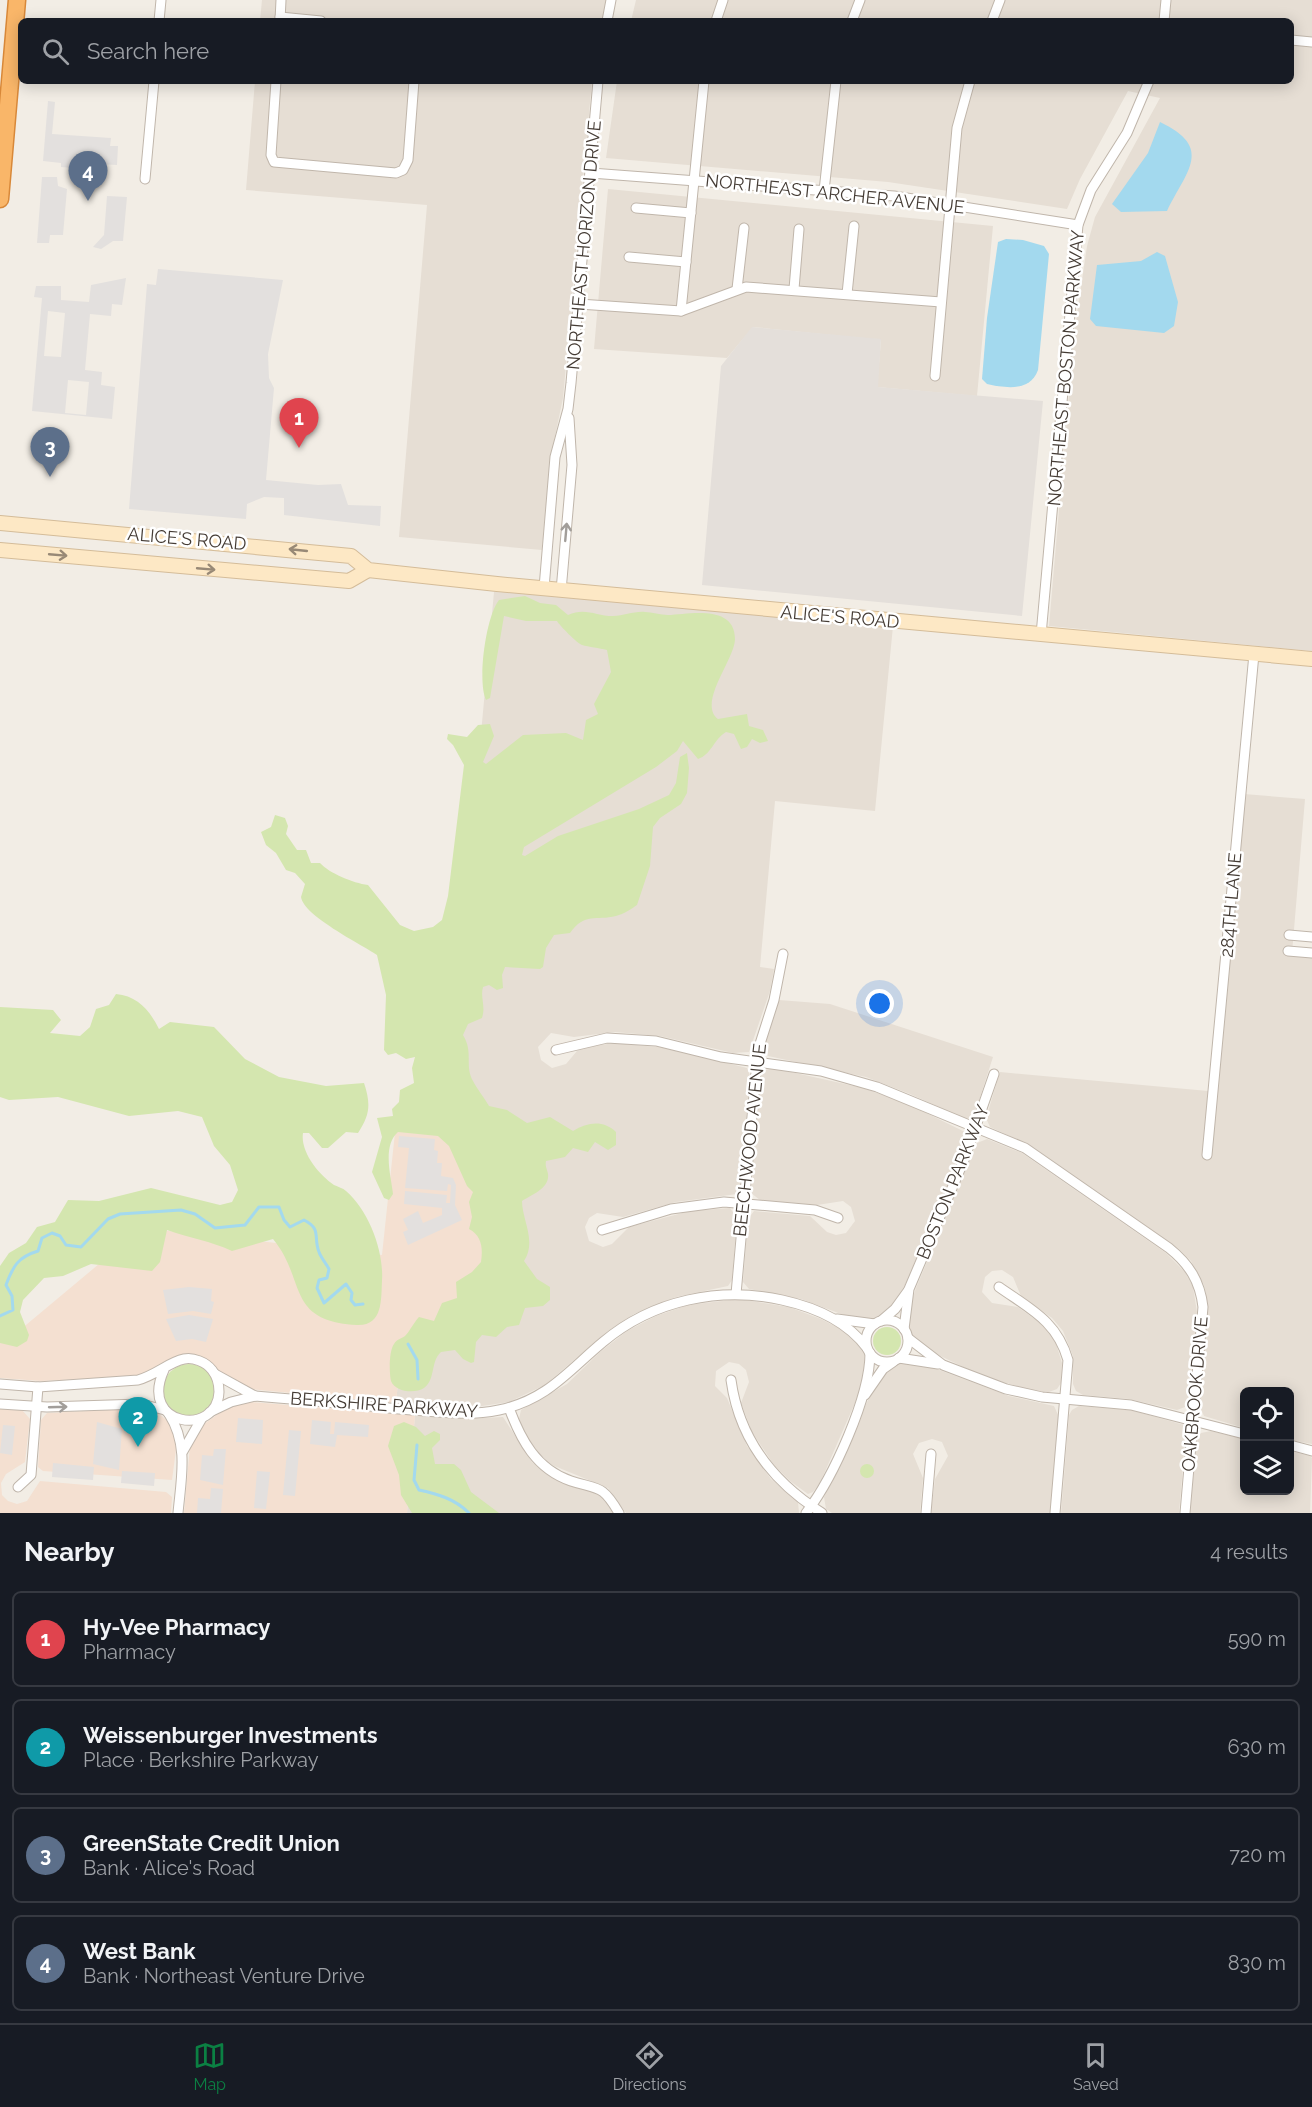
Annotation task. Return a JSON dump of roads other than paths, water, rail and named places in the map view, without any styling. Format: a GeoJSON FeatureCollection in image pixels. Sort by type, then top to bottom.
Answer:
{"type":"FeatureCollection","features":[{"type":"Feature","properties":{"kind":"highway"},"geometry":{"type":"LineString","coordinates":[[0,199],[16,0]]}},
{"type":"Feature","properties":{"kind":"main road","name":"ALICE'S ROAD"},"geometry":{"type":"LineString","coordinates":[[0,522],[351,556],[368,570],[561,591],[1312,659]]}},
{"type":"Feature","properties":{"kind":"main road","name":"ALICE'S ROAD"},"geometry":{"type":"LineString","coordinates":[[0,550],[349,581],[368,570]]}},
{"type":"Feature","properties":{"kind":"street"},"geometry":{"type":"LineString","coordinates":[[159,18],[161,0]]}},
{"type":"Feature","properties":{"kind":"street"},"geometry":{"type":"LineString","coordinates":[[280,18],[281,0]]}},
{"type":"Feature","properties":{"kind":"street"},"geometry":{"type":"LineString","coordinates":[[608,18],[611,0]]}},
{"type":"Feature","properties":{"kind":"street"},"geometry":{"type":"LineString","coordinates":[[717,18],[723,0]]}},
{"type":"Feature","properties":{"kind":"street"},"geometry":{"type":"LineString","coordinates":[[853,18],[860,0]]}},
{"type":"Feature","properties":{"kind":"street"},"geometry":{"type":"LineString","coordinates":[[993,18],[1000,0]]}},
{"type":"Feature","properties":{"kind":"street"},"geometry":{"type":"LineString","coordinates":[[1164,18],[1166,0]]}},
{"type":"Feature","properties":{"kind":"street"},"geometry":{"type":"LineString","coordinates":[[1294,40],[1312,42]]}},
{"type":"Feature","properties":{"kind":"street"},"geometry":{"type":"LineString","coordinates":[[145,179],[154,84]]}},
{"type":"Feature","properties":{"kind":"street"},"geometry":{"type":"LineString","coordinates":[[276,84],[271,155],[274,162],[396,173],[403,170],[408,160],[414,84]]}},
{"type":"Feature","properties":{"kind":"street","name":"NORTHEAST HORIZON DRIVE"},"geometry":{"type":"LineString","coordinates":[[544,588],[555,457],[568,409],[598,84]]}},
{"type":"Feature","properties":{"kind":"street"},"geometry":{"type":"LineString","coordinates":[[681,311],[704,84]]}},
{"type":"Feature","properties":{"kind":"street"},"geometry":{"type":"LineString","coordinates":[[824,191],[836,84]]}},
{"type":"Feature","properties":{"kind":"street"},"geometry":{"type":"LineString","coordinates":[[935,376],[957,128],[969,84]]}},
{"type":"Feature","properties":{"kind":"street","name":"NORTHEAST BOSTON PARKWAY"},"geometry":{"type":"LineString","coordinates":[[1041,635],[1078,225],[1091,190],[1127,132],[1148,84]]}},
{"type":"Feature","properties":{"kind":"street","name":"NORTHEAST ARCHER AVENUE"},"geometry":{"type":"LineString","coordinates":[[591,173],[824,191],[951,204],[1078,225]]}},
{"type":"Feature","properties":{"kind":"street"},"geometry":{"type":"LineString","coordinates":[[636,208],[691,213]]}},
{"type":"Feature","properties":{"kind":"street"},"geometry":{"type":"LineString","coordinates":[[848,294],[854,226]]}},
{"type":"Feature","properties":{"kind":"street"},"geometry":{"type":"LineString","coordinates":[[737,289],[744,228]]}},
{"type":"Feature","properties":{"kind":"street"},"geometry":{"type":"LineString","coordinates":[[794,289],[799,229]]}},
{"type":"Feature","properties":{"kind":"street"},"geometry":{"type":"LineString","coordinates":[[629,257],[686,262]]}},
{"type":"Feature","properties":{"kind":"street"},"geometry":{"type":"LineString","coordinates":[[579,304],[681,311],[746,286],[941,302]]}},
{"type":"Feature","properties":{"kind":"street","name":"NORTHEAST HORIZON DRIVE"},"geometry":{"type":"LineString","coordinates":[[561,591],[572,465],[568,409]]}},
{"type":"Feature","properties":{"kind":"street","name":"284TH LANE"},"geometry":{"type":"LineString","coordinates":[[1208,1155],[1254,654]]}},
{"type":"Feature","properties":{"kind":"street"},"geometry":{"type":"LineString","coordinates":[[1289,935],[1312,937]]}},
{"type":"Feature","properties":{"kind":"street"},"geometry":{"type":"LineString","coordinates":[[1288,951],[1312,953]]}},
{"type":"Feature","properties":{"kind":"street","name":"BEECHWOOD AVENUE"},"geometry":{"type":"LineString","coordinates":[[736,1294],[757,1061],[761,1033],[774,1000],[783,954]]}},
{"type":"Feature","properties":{"kind":"street"},"geometry":{"type":"LineString","coordinates":[[555,1050],[589,1040],[625,1038],[656,1041],[721,1057],[757,1061],[849,1078],[906,1098],[976,1130]]}},
{"type":"Feature","properties":{"kind":"street","name":"BOSTON PARKWAY"},"geometry":{"type":"LineString","coordinates":[[878,1323],[895,1309],[909,1289],[976,1130],[994,1074]]}},
{"type":"Feature","properties":{"kind":"street","name":"OAKBROOK DRIVE"},"geometry":{"type":"LineString","coordinates":[[976,1130],[1025,1148],[1174,1252],[1195,1276],[1203,1307],[1185,1513]]}},
{"type":"Feature","properties":{"kind":"street"},"geometry":{"type":"LineString","coordinates":[[602,1230],[688,1206],[744,1203],[823,1211],[838,1218]]}},
{"type":"Feature","properties":{"kind":"street"},"geometry":{"type":"LineString","coordinates":[[999,1287],[1042,1317],[1054,1329],[1063,1343],[1068,1360],[1055,1513]]}},
{"type":"Feature","properties":{"kind":"street","name":"BOSTON PARKWAY"},"geometry":{"type":"LineString","coordinates":[[904,1329],[909,1289]]}},
{"type":"Feature","properties":{"kind":"street","name":"BERKSHIRE PARKWAY"},"geometry":{"type":"LineString","coordinates":[[206,1415],[231,1402],[255,1396],[461,1414],[509,1408],[554,1386],[605,1340],[650,1312],[684,1300],[736,1294],[789,1301],[835,1319],[856,1335],[869,1350]]}},
{"type":"Feature","properties":{"kind":"street","name":"BERKSHIRE PARKWAY"},"geometry":{"type":"LineString","coordinates":[[835,1319],[878,1323]]}},
{"type":"Feature","properties":{"kind":"street"},"geometry":{"type":"LineString","coordinates":[[809,1509],[831,1472],[862,1399],[869,1371],[868,1332],[878,1323],[891,1321],[904,1329],[908,1338],[943,1365]]}},
{"type":"Feature","properties":{"kind":"street"},"geometry":{"type":"LineString","coordinates":[[862,1399],[883,1369],[897,1360],[906,1350],[908,1338]]}},
{"type":"Feature","properties":{"kind":"street"},"geometry":{"type":"LineString","coordinates":[[869,1350],[883,1362],[897,1360],[943,1365],[1006,1389],[1065,1400],[1131,1405],[1240,1433]]}},
{"type":"Feature","properties":{"kind":"street"},"geometry":{"type":"LineString","coordinates":[[0,1384],[39,1386],[127,1382],[151,1377],[170,1365],[190,1359],[200,1361],[214,1374],[219,1383],[219,1395],[183,1451]]}},
{"type":"Feature","properties":{"kind":"street"},"geometry":{"type":"LineString","coordinates":[[164,1370],[158,1384],[158,1395],[177,1426],[183,1451],[178,1513]]}},
{"type":"Feature","properties":{"kind":"street","name":"BERKSHIRE PARKWAY"},"geometry":{"type":"LineString","coordinates":[[214,1374],[255,1396]]}},
{"type":"Feature","properties":{"kind":"street"},"geometry":{"type":"LineString","coordinates":[[731,1380],[737,1410],[752,1443],[773,1472],[809,1509],[822,1513]]}},
{"type":"Feature","properties":{"kind":"street"},"geometry":{"type":"LineString","coordinates":[[18,1487],[31,1475],[39,1386]]}},
{"type":"Feature","properties":{"kind":"street"},"geometry":{"type":"LineString","coordinates":[[0,1404],[37,1407],[141,1404],[183,1420],[206,1415]]}},
{"type":"Feature","properties":{"kind":"street"},"geometry":{"type":"LineString","coordinates":[[509,1408],[521,1439],[537,1459],[556,1474],[603,1490],[619,1513]]}},
{"type":"Feature","properties":{"kind":"street"},"geometry":{"type":"LineString","coordinates":[[1294,1446],[1312,1451]]}},
{"type":"Feature","properties":{"kind":"street"},"geometry":{"type":"LineString","coordinates":[[926,1513],[931,1454]]}},
{"type":"Feature","properties":{"kind":"water"},"geometry":{"type":"Polygon","coordinates":[[[1160,122],[1187,141],[1191,151],[1188,172],[1167,211],[1121,212],[1112,204],[1148,153],[1160,122]]]}},
{"type":"Feature","properties":{"kind":"water"},"geometry":{"type":"Polygon","coordinates":[[[1006,239],[1023,240],[1044,246],[1049,254],[1038,370],[1029,382],[1017,387],[987,384],[982,379],[987,318],[998,242],[1006,239]]]}},
{"type":"Feature","properties":{"kind":"water"},"geometry":{"type":"Polygon","coordinates":[[[1157,252],[1165,256],[1178,302],[1174,326],[1164,333],[1096,326],[1090,319],[1097,265],[1141,261],[1157,252]]]}},
{"type":"Feature","properties":{"kind":"waterway"},"geometry":{"type":"LineString","coordinates":[[0,1316],[13,1310],[12,1296],[6,1285],[14,1267],[21,1259],[38,1251],[42,1238],[52,1233],[60,1236],[66,1245],[81,1247],[108,1219],[120,1214],[181,1210],[195,1214],[215,1228],[245,1225],[259,1207],[279,1207],[284,1220],[290,1227],[304,1220],[313,1227],[317,1247],[329,1269],[327,1278],[319,1280],[317,1288],[324,1303],[346,1284],[352,1293],[351,1300],[355,1305],[363,1304]]}},
{"type":"Feature","properties":{"kind":"waterway"},"geometry":{"type":"LineString","coordinates":[[408,1344],[417,1360],[418,1379]]}},
{"type":"Feature","properties":{"kind":"waterway"},"geometry":{"type":"LineString","coordinates":[[417,1445],[414,1480],[419,1490],[446,1498],[469,1513]]}},
{"type":"Feature","properties":{"kind":"place","name":"West Bank"},"geometry":{"type":"Point","coordinates":[88,201]}},
{"type":"Feature","properties":{"kind":"place","name":"Hy-Vee Pharmacy"},"geometry":{"type":"Point","coordinates":[299,448]}},
{"type":"Feature","properties":{"kind":"place","name":"GreenState Credit Union"},"geometry":{"type":"Point","coordinates":[50,477]}},
{"type":"Feature","properties":{"kind":"place","name":"Weissenburger Investments"},"geometry":{"type":"Point","coordinates":[138,1447]}}]}
